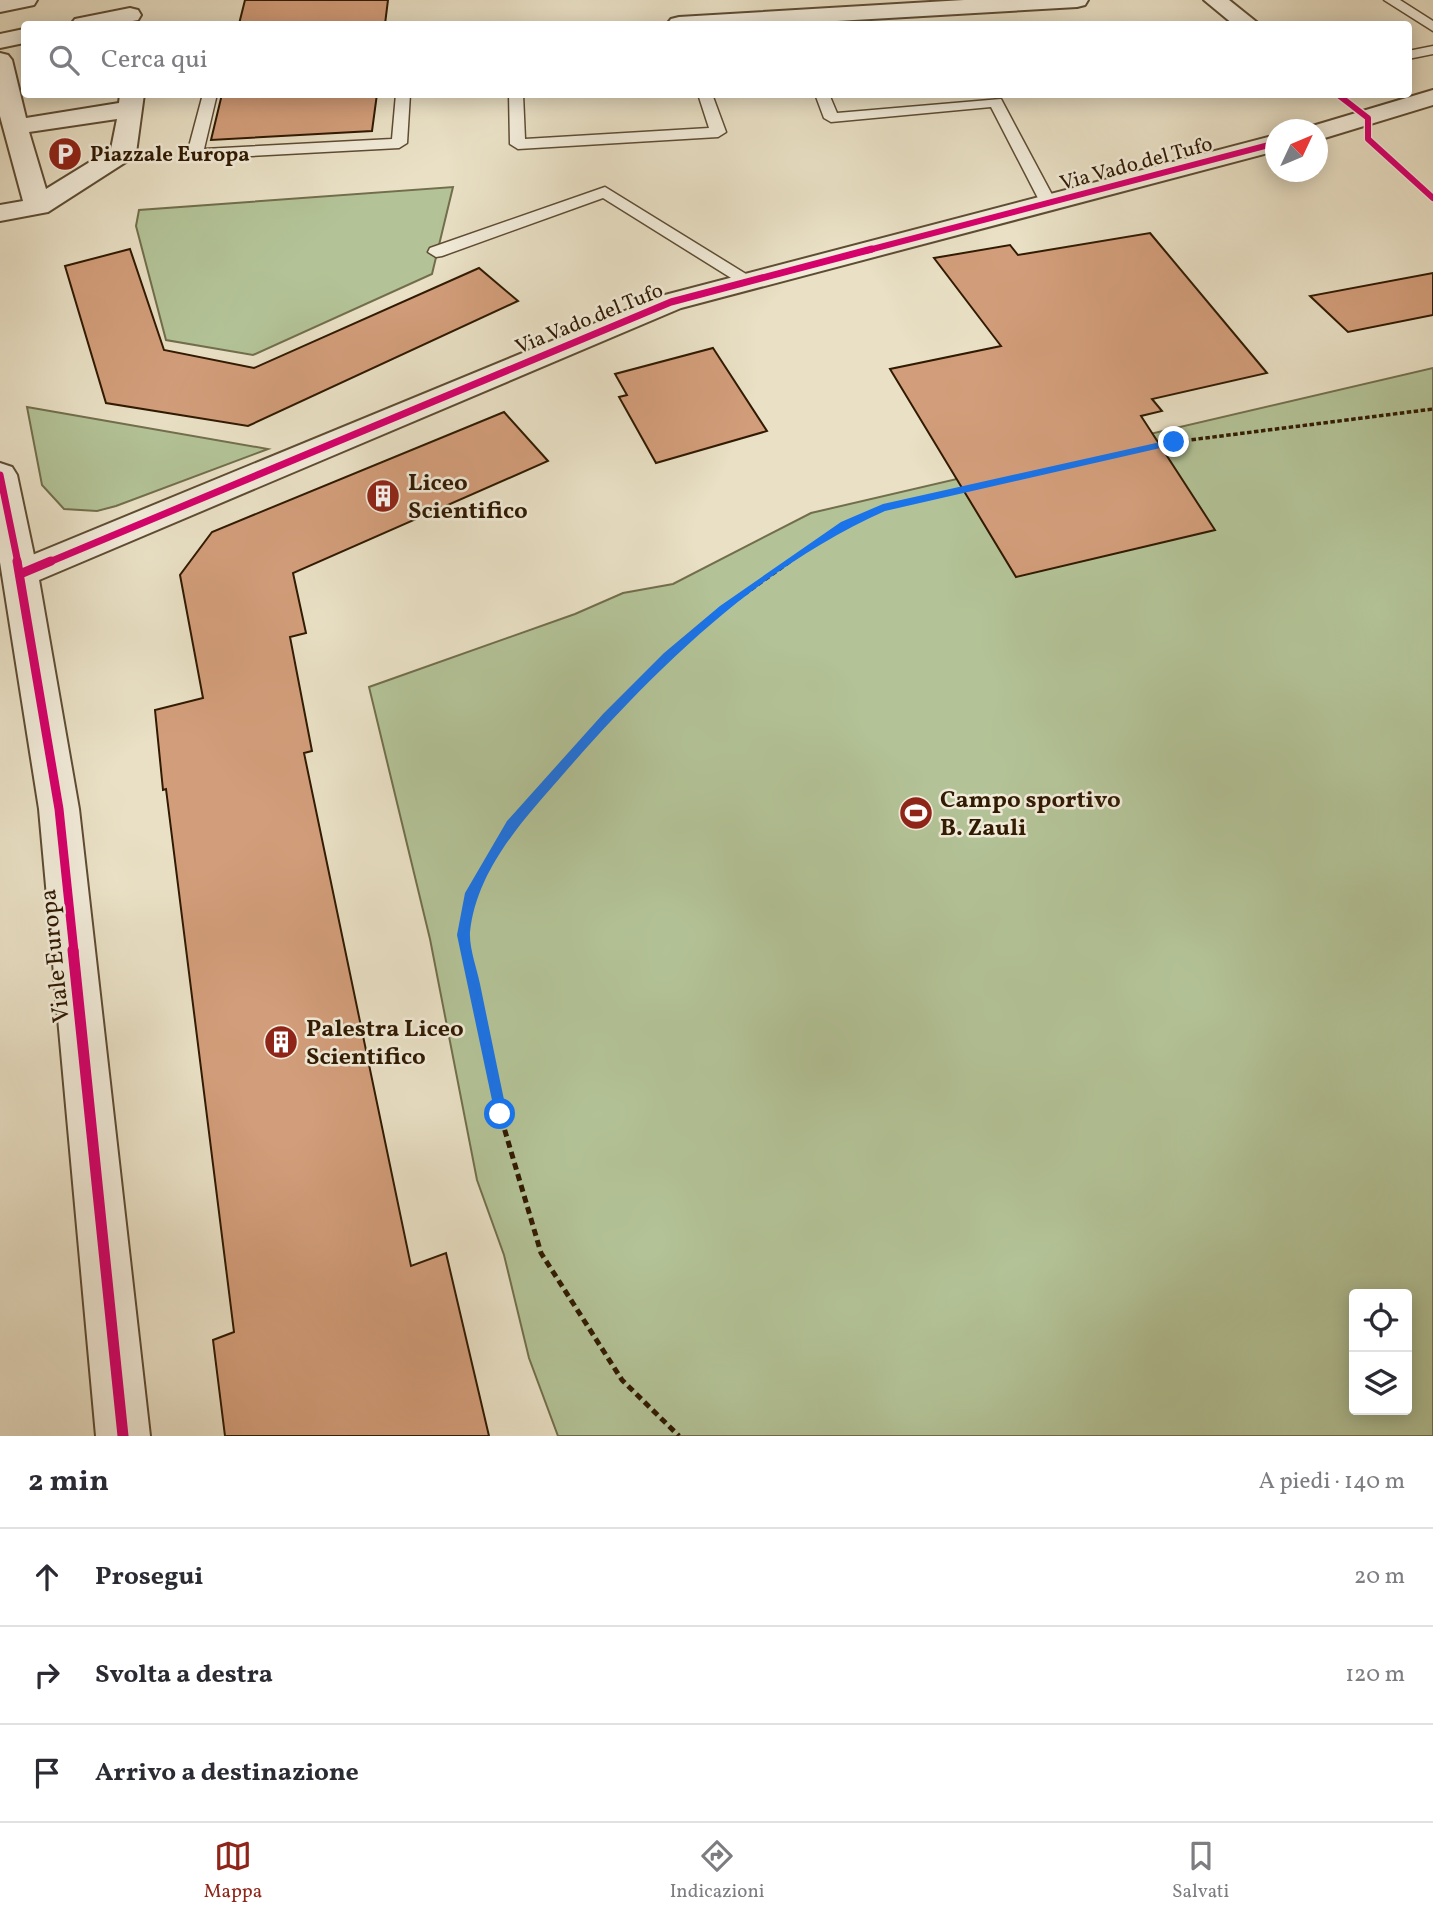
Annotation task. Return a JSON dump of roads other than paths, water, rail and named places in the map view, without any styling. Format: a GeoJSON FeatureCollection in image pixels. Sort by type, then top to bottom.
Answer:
{"type":"FeatureCollection","features":[{"type":"Feature","properties":{"kind":"street"},"geometry":{"type":"LineString","coordinates":[[0,5],[26,0]]}},
{"type":"Feature","properties":{"kind":"street"},"geometry":{"type":"LineString","coordinates":[[729,21],[1077,0]]}},
{"type":"Feature","properties":{"kind":"street"},"geometry":{"type":"LineString","coordinates":[[1216,0],[1243,21]]}},
{"type":"Feature","properties":{"kind":"street"},"geometry":{"type":"LineString","coordinates":[[96,21],[130,13]]}},
{"type":"Feature","properties":{"kind":"street"},"geometry":{"type":"LineString","coordinates":[[0,41],[21,37]]}},
{"type":"Feature","properties":{"kind":"street"},"geometry":{"type":"LineString","coordinates":[[0,60],[16,84],[15,127],[38,205]]}},
{"type":"Feature","properties":{"kind":"street"},"geometry":{"type":"LineString","coordinates":[[1328,129],[1433,97]]}},
{"type":"Feature","properties":{"kind":"street"},"geometry":{"type":"LineString","coordinates":[[1342,98],[1368,118]]}},
{"type":"Feature","properties":{"kind":"street"},"geometry":{"type":"LineString","coordinates":[[0,213],[38,205],[123,153],[132,102],[15,127]]}},
{"type":"Feature","properties":{"kind":"street","name":"Via Vado del Tufo"},"geometry":{"type":"LineString","coordinates":[[10,578],[671,302],[1265,146]]}},
{"type":"Feature","properties":{"kind":"street","name":"Viale Europa"},"geometry":{"type":"LineString","coordinates":[[0,475],[10,578],[59,809],[123,1436]]}},
{"type":"Feature","properties":{"kind":"lane"},"geometry":{"type":"LineString","coordinates":[[1391,0],[1433,27]]}},
{"type":"Feature","properties":{"kind":"lane"},"geometry":{"type":"LineString","coordinates":[[1412,54],[1433,50]]}},
{"type":"Feature","properties":{"kind":"lane"},"geometry":{"type":"LineString","coordinates":[[209,98],[195,154],[400,143],[403,98]]}},
{"type":"Feature","properties":{"kind":"lane"},"geometry":{"type":"LineString","coordinates":[[516,98],[518,144],[718,132],[706,98]]}},
{"type":"Feature","properties":{"kind":"lane"},"geometry":{"type":"LineString","coordinates":[[824,98],[831,118],[994,98],[1049,204]]}},
{"type":"Feature","properties":{"kind":"lane"},"geometry":{"type":"LineString","coordinates":[[436,252],[604,192],[750,282]]}},
{"type":"Feature","properties":{"kind":"place","name":"Piazzale Europa"},"geometry":{"type":"Point","coordinates":[65,154]}},
{"type":"Feature","properties":{"kind":"place","name":"Liceo Scientifico"},"geometry":{"type":"Point","coordinates":[383,496]}},
{"type":"Feature","properties":{"kind":"place","name":"Campo sportivo B. Zauli"},"geometry":{"type":"Point","coordinates":[916,813]}},
{"type":"Feature","properties":{"kind":"place","name":"Palestra Liceo Scientifico"},"geometry":{"type":"Point","coordinates":[281,1042]}}]}
